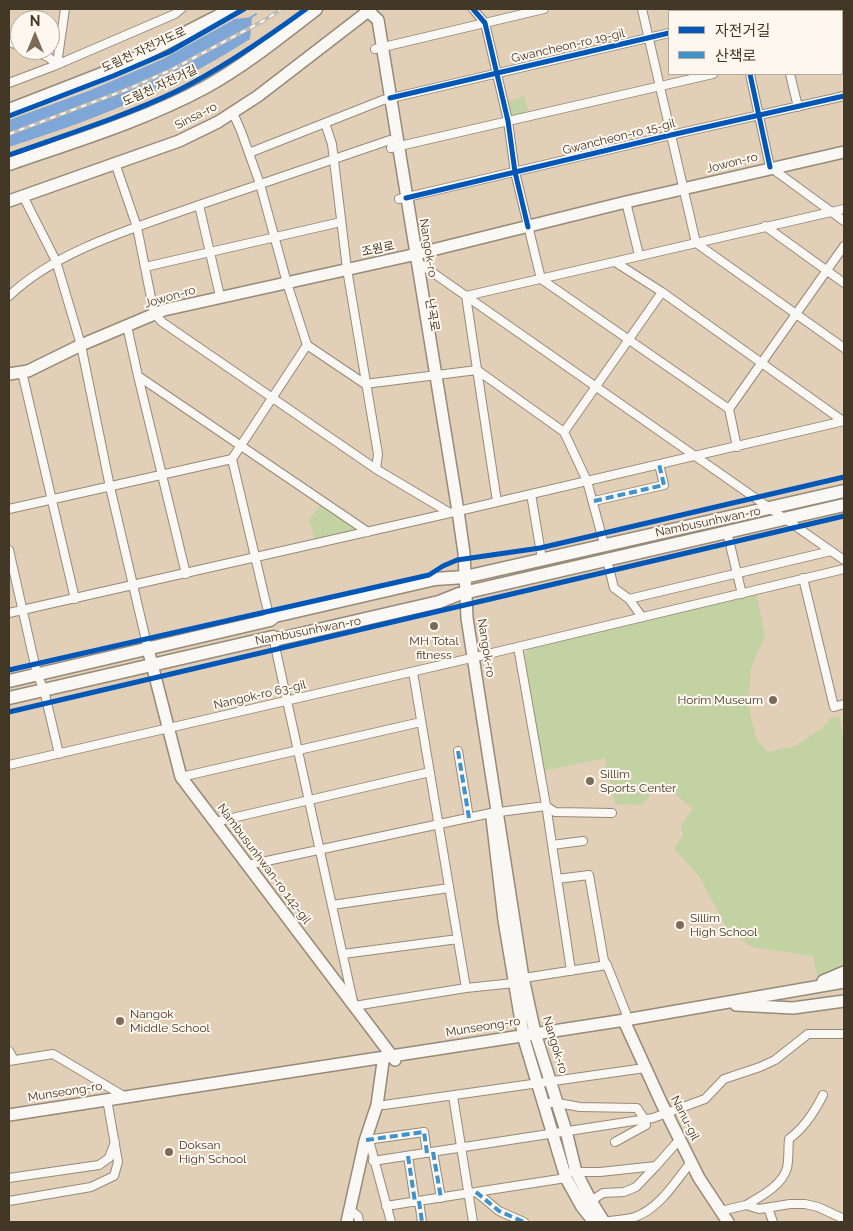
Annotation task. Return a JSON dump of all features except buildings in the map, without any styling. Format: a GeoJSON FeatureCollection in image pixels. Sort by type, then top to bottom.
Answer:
{"type":"FeatureCollection","features":[{"type":"Feature","properties":{"kind":"main road"},"geometry":{"type":"LineString","coordinates":[[9,110],[117,68],[232,9]]}},
{"type":"Feature","properties":{"kind":"main road"},"geometry":{"type":"LineString","coordinates":[[9,164],[126,124],[175,103],[236,69],[266,49],[316,9]]}},
{"type":"Feature","properties":{"kind":"main road"},"geometry":{"type":"LineString","coordinates":[[365,11],[378,20],[378,48],[403,198]]}},
{"type":"Feature","properties":{"kind":"main road","name":"Sinsa-ro"},"geometry":{"type":"LineString","coordinates":[[17,198],[179,141],[218,122],[258,96],[365,11]]}},
{"type":"Feature","properties":{"kind":"main road","name":"Jowon-ro"},"geometry":{"type":"LineString","coordinates":[[413,257],[626,202],[844,152]]}},
{"type":"Feature","properties":{"kind":"main road"},"geometry":{"type":"LineString","coordinates":[[9,210],[17,198]]}},
{"type":"Feature","properties":{"kind":"main road","name":"난곡로"},"geometry":{"type":"LineString","coordinates":[[403,198],[432,375]]}},
{"type":"Feature","properties":{"kind":"main road","name":"조원로"},"geometry":{"type":"LineString","coordinates":[[346,269],[413,257]]}},
{"type":"Feature","properties":{"kind":"main road","name":"Jowon-ro"},"geometry":{"type":"LineString","coordinates":[[9,374],[22,372],[154,313],[346,269]]}},
{"type":"Feature","properties":{"kind":"main road","name":"Nangok-ro"},"geometry":{"type":"LineString","coordinates":[[432,375],[454,512],[464,553],[461,594],[467,618],[470,658],[495,812],[524,1037],[569,1174],[594,1222]]}},
{"type":"Feature","properties":{"kind":"main road","name":"Nambusunhwan-ro"},"geometry":{"type":"LineString","coordinates":[[9,681],[270,620],[275,616],[425,581],[462,577],[844,491]]}},
{"type":"Feature","properties":{"kind":"main road","name":"Nambusunhwan-ro"},"geometry":{"type":"LineString","coordinates":[[9,698],[273,637],[279,639],[440,602],[461,594],[785,518],[844,506]]}},
{"type":"Feature","properties":{"kind":"main road","name":"Nambusunhwan-ro 142-gil"},"geometry":{"type":"LineString","coordinates":[[148,649],[181,777],[354,1006],[390,1059]]}},
{"type":"Feature","properties":{"kind":"main road"},"geometry":{"type":"LineString","coordinates":[[800,990],[844,972]]}},
{"type":"Feature","properties":{"kind":"main road","name":"Nangok-ro"},"geometry":{"type":"LineString","coordinates":[[518,981],[566,1131],[569,1174]]}},
{"type":"Feature","properties":{"kind":"main road","name":"Munseong-ro"},"geometry":{"type":"LineString","coordinates":[[625,1021],[844,982]]}},
{"type":"Feature","properties":{"kind":"main road","name":"Munseong-ro"},"geometry":{"type":"LineString","coordinates":[[9,1115],[128,1100],[536,1034],[844,990]]}},
{"type":"Feature","properties":{"kind":"main road"},"geometry":{"type":"LineString","coordinates":[[734,1005],[793,1008],[844,1001]]}},
{"type":"Feature","properties":{"kind":"main road","name":"Nanu-gil"},"geometry":{"type":"LineString","coordinates":[[625,1021],[667,1114],[699,1178],[724,1219]]}},
{"type":"Feature","properties":{"kind":"main road"},"geometry":{"type":"LineString","coordinates":[[347,1222],[366,1141],[390,1059]]}},
{"type":"Feature","properties":{"kind":"main road","name":"Munseong-ro"},"geometry":{"type":"LineString","coordinates":[[9,1121],[128,1100]]}},
{"type":"Feature","properties":{"kind":"main road","name":"Nangok-ro"},"geometry":{"type":"LineString","coordinates":[[586,1204],[604,1222]]}},
{"type":"Feature","properties":{"kind":"street"},"geometry":{"type":"LineString","coordinates":[[57,64],[65,9]]}},
{"type":"Feature","properties":{"kind":"street"},"geometry":{"type":"LineString","coordinates":[[9,83],[175,14],[181,9]]}},
{"type":"Feature","properties":{"kind":"street"},"geometry":{"type":"LineString","coordinates":[[474,9],[485,23],[508,121],[515,172],[541,279],[730,409]]}},
{"type":"Feature","properties":{"kind":"street"},"geometry":{"type":"LineString","coordinates":[[378,48],[485,23],[516,12],[544,9]]}},
{"type":"Feature","properties":{"kind":"street"},"geometry":{"type":"LineString","coordinates":[[642,9],[696,243],[844,348]]}},
{"type":"Feature","properties":{"kind":"street","name":"Gwancheon-ro 19-gil"},"geometry":{"type":"LineString","coordinates":[[249,153],[386,99],[668,33]]}},
{"type":"Feature","properties":{"kind":"street"},"geometry":{"type":"LineString","coordinates":[[52,60],[57,64]]}},
{"type":"Feature","properties":{"kind":"street"},"geometry":{"type":"LineString","coordinates":[[9,296],[25,282],[56,261],[137,227],[335,159],[709,75]]}},
{"type":"Feature","properties":{"kind":"street"},"geometry":{"type":"LineString","coordinates":[[750,75],[770,168],[844,221]]}},
{"type":"Feature","properties":{"kind":"street"},"geometry":{"type":"LineString","coordinates":[[790,75],[798,107]]}},
{"type":"Feature","properties":{"kind":"street","name":"Gwancheon-ro 15-gil"},"geometry":{"type":"LineString","coordinates":[[403,198],[844,96]]}},
{"type":"Feature","properties":{"kind":"street"},"geometry":{"type":"LineString","coordinates":[[232,113],[260,184],[287,283],[308,345],[365,384],[477,370],[564,432],[587,481],[594,501],[604,544]]}},
{"type":"Feature","properties":{"kind":"street"},"geometry":{"type":"LineString","coordinates":[[326,123],[335,159],[346,269],[378,454],[376,469]]}},
{"type":"Feature","properties":{"kind":"street"},"geometry":{"type":"LineString","coordinates":[[115,163],[137,227],[154,313],[162,322],[376,469],[454,512]]}},
{"type":"Feature","properties":{"kind":"street"},"geometry":{"type":"LineString","coordinates":[[17,198],[56,261],[81,345],[110,486],[148,649]]}},
{"type":"Feature","properties":{"kind":"street"},"geometry":{"type":"LineString","coordinates":[[626,202],[639,255]]}},
{"type":"Feature","properties":{"kind":"street"},"geometry":{"type":"LineString","coordinates":[[199,205],[222,298]]}},
{"type":"Feature","properties":{"kind":"street"},"geometry":{"type":"LineString","coordinates":[[466,296],[844,209]]}},
{"type":"Feature","properties":{"kind":"street"},"geometry":{"type":"LineString","coordinates":[[145,267],[341,222]]}},
{"type":"Feature","properties":{"kind":"street"},"geometry":{"type":"LineString","coordinates":[[765,226],[844,283]]}},
{"type":"Feature","properties":{"kind":"street"},"geometry":{"type":"LineString","coordinates":[[737,447],[730,409],[844,246]]}},
{"type":"Feature","properties":{"kind":"street"},"geometry":{"type":"LineString","coordinates":[[413,257],[844,560]]}},
{"type":"Feature","properties":{"kind":"street"},"geometry":{"type":"LineString","coordinates":[[615,262],[662,292],[843,421]]}},
{"type":"Feature","properties":{"kind":"street"},"geometry":{"type":"LineString","coordinates":[[564,432],[662,292]]}},
{"type":"Feature","properties":{"kind":"street"},"geometry":{"type":"LineString","coordinates":[[466,296],[497,502]]}},
{"type":"Feature","properties":{"kind":"street"},"geometry":{"type":"LineString","coordinates":[[127,326],[186,574]]}},
{"type":"Feature","properties":{"kind":"street"},"geometry":{"type":"LineString","coordinates":[[270,620],[232,459],[308,345]]}},
{"type":"Feature","properties":{"kind":"street"},"geometry":{"type":"LineString","coordinates":[[22,372],[75,599]]}},
{"type":"Feature","properties":{"kind":"street"},"geometry":{"type":"LineString","coordinates":[[138,376],[368,532]]}},
{"type":"Feature","properties":{"kind":"street"},"geometry":{"type":"LineString","coordinates":[[9,613],[134,586],[843,421]]}},
{"type":"Feature","properties":{"kind":"street"},"geometry":{"type":"LineString","coordinates":[[9,509],[232,459]]}},
{"type":"Feature","properties":{"kind":"street"},"geometry":{"type":"LineString","coordinates":[[594,501],[664,485],[659,464]]}},
{"type":"Feature","properties":{"kind":"street"},"geometry":{"type":"LineString","coordinates":[[531,494],[542,559]]}},
{"type":"Feature","properties":{"kind":"street","name":"Nambusunhwan-ro"},"geometry":{"type":"LineString","coordinates":[[727,532],[742,594]]}},
{"type":"Feature","properties":{"kind":"street"},"geometry":{"type":"LineString","coordinates":[[630,599],[832,551]]}},
{"type":"Feature","properties":{"kind":"street"},"geometry":{"type":"LineString","coordinates":[[9,555],[37,674],[44,690],[59,754]]}},
{"type":"Feature","properties":{"kind":"street"},"geometry":{"type":"LineString","coordinates":[[607,560],[614,588],[630,599],[642,617]]}},
{"type":"Feature","properties":{"kind":"street","name":"Nangok-ro 63-gil"},"geometry":{"type":"LineString","coordinates":[[9,765],[413,672],[844,569]]}},
{"type":"Feature","properties":{"kind":"street"},"geometry":{"type":"LineString","coordinates":[[803,578],[834,707],[844,704]]}},
{"type":"Feature","properties":{"kind":"street"},"geometry":{"type":"LineString","coordinates":[[273,637],[354,1006],[518,981],[607,965]]}},
{"type":"Feature","properties":{"kind":"street"},"geometry":{"type":"LineString","coordinates":[[518,647],[546,806],[571,971]]}},
{"type":"Feature","properties":{"kind":"street"},"geometry":{"type":"LineString","coordinates":[[413,672],[466,988]]}},
{"type":"Feature","properties":{"kind":"street"},"geometry":{"type":"LineString","coordinates":[[181,777],[422,722]]}},
{"type":"Feature","properties":{"kind":"street"},"geometry":{"type":"LineString","coordinates":[[458,751],[469,818]]}},
{"type":"Feature","properties":{"kind":"street"},"geometry":{"type":"LineString","coordinates":[[215,822],[430,772]]}},
{"type":"Feature","properties":{"kind":"street"},"geometry":{"type":"LineString","coordinates":[[248,865],[495,812],[546,806],[555,812],[612,813]]}},
{"type":"Feature","properties":{"kind":"street"},"geometry":{"type":"LineString","coordinates":[[552,845],[584,840]]}},
{"type":"Feature","properties":{"kind":"street"},"geometry":{"type":"LineString","coordinates":[[557,880],[589,875],[604,961],[626,1013],[625,1021]]}},
{"type":"Feature","properties":{"kind":"street"},"geometry":{"type":"LineString","coordinates":[[332,905],[449,888]]}},
{"type":"Feature","properties":{"kind":"street"},"geometry":{"type":"LineString","coordinates":[[343,954],[458,939]]}},
{"type":"Feature","properties":{"kind":"street"},"geometry":{"type":"LineString","coordinates":[[373,1160],[645,1120],[667,1114],[705,1099],[724,1078],[760,1067],[775,1060],[808,1034],[844,1034]]}},
{"type":"Feature","properties":{"kind":"street"},"geometry":{"type":"LineString","coordinates":[[9,1051],[12,1061]]}},
{"type":"Feature","properties":{"kind":"street","name":"Munseong-ro"},"geometry":{"type":"LineString","coordinates":[[12,1061],[53,1054],[128,1100]]}},
{"type":"Feature","properties":{"kind":"street"},"geometry":{"type":"LineString","coordinates":[[377,1105],[384,1106],[645,1068]]}},
{"type":"Feature","properties":{"kind":"street"},"geometry":{"type":"LineString","coordinates":[[724,1219],[762,1196],[776,1184],[786,1168],[789,1140],[809,1118],[823,1095]]}},
{"type":"Feature","properties":{"kind":"street"},"geometry":{"type":"LineString","coordinates":[[453,1096],[461,1148],[472,1193],[473,1222]]}},
{"type":"Feature","properties":{"kind":"street"},"geometry":{"type":"LineString","coordinates":[[545,1103],[580,1107],[637,1108],[646,1125],[615,1142]]}},
{"type":"Feature","properties":{"kind":"street","name":"Munseong-ro"},"geometry":{"type":"LineString","coordinates":[[9,1200],[91,1187],[114,1176],[118,1162],[108,1105]]}},
{"type":"Feature","properties":{"kind":"street"},"geometry":{"type":"LineString","coordinates":[[366,1141],[424,1132],[441,1198]]}},
{"type":"Feature","properties":{"kind":"street"},"geometry":{"type":"LineString","coordinates":[[586,1204],[603,1193],[624,1192],[636,1187],[680,1139]]}},
{"type":"Feature","properties":{"kind":"street"},"geometry":{"type":"LineString","coordinates":[[366,1141],[370,1144],[391,1222]]}},
{"type":"Feature","properties":{"kind":"street"},"geometry":{"type":"LineString","coordinates":[[9,1178],[99,1165],[109,1158],[115,1142]]}},
{"type":"Feature","properties":{"kind":"street"},"geometry":{"type":"LineString","coordinates":[[408,1156],[422,1222]]}},
{"type":"Feature","properties":{"kind":"street"},"geometry":{"type":"LineString","coordinates":[[604,1222],[633,1217],[649,1210],[661,1199],[691,1162]]}},
{"type":"Feature","properties":{"kind":"street"},"geometry":{"type":"LineString","coordinates":[[386,1206],[472,1193],[569,1174],[656,1166]]}},
{"type":"Feature","properties":{"kind":"street"},"geometry":{"type":"LineString","coordinates":[[472,1193],[500,1211],[524,1222]]}},
{"type":"Feature","properties":{"kind":"street"},"geometry":{"type":"LineString","coordinates":[[746,1205],[759,1209],[790,1204],[806,1204],[844,1219]]}},
{"type":"Feature","properties":{"kind":"street"},"geometry":{"type":"LineString","coordinates":[[768,1208],[773,1222]]}},
{"type":"Feature","properties":{"kind":"street"},"geometry":{"type":"LineString","coordinates":[[350,1210],[358,1216],[359,1222]]}},
{"type":"Feature","properties":{"kind":"street"},"geometry":{"type":"LineString","coordinates":[[827,1222],[829,1213]]}},
{"type":"Feature","properties":{"kind":"green space"},"geometry":{"type":"Polygon","coordinates":[[[525,96],[528,113],[509,117],[506,102],[525,96]]]}},
{"type":"Feature","properties":{"kind":"green space"},"geometry":{"type":"Polygon","coordinates":[[[322,503],[364,531],[315,541],[309,519],[322,503]]]}},
{"type":"Feature","properties":{"kind":"green space"},"geometry":{"type":"Polygon","coordinates":[[[753,594],[757,597],[765,635],[751,669],[749,691],[750,714],[757,740],[768,752],[795,746],[821,729],[832,717],[840,718],[844,743],[844,966],[818,978],[813,956],[752,947],[729,932],[699,876],[674,849],[683,835],[681,825],[693,808],[660,783],[642,805],[615,804],[605,758],[544,771],[525,655],[530,648],[753,594]]]}},
{"type":"Feature","properties":{"kind":"water"},"geometry":{"type":"Polygon","coordinates":[[[252,17],[250,39],[196,71],[119,107],[77,124],[9,147],[9,120],[91,90],[163,59],[235,19],[252,17]]]}},
{"type":"Feature","properties":{"kind":"waterway"},"geometry":{"type":"LineString","coordinates":[[250,18],[256,14]]}},
{"type":"Feature","properties":{"kind":"railway"},"geometry":{"type":"LineString","coordinates":[[9,134],[128,89],[171,70],[282,9]]}},
{"type":"Feature","properties":{"kind":"marked path"},"geometry":{"type":"LineString","coordinates":[[594,501],[664,485],[659,464]]}},
{"type":"Feature","properties":{"kind":"marked path"},"geometry":{"type":"LineString","coordinates":[[458,751],[469,818]]}},
{"type":"Feature","properties":{"kind":"marked path"},"geometry":{"type":"LineString","coordinates":[[366,1140],[424,1132],[427,1153]]}},
{"type":"Feature","properties":{"kind":"marked path"},"geometry":{"type":"LineString","coordinates":[[433,1152],[441,1198]]}},
{"type":"Feature","properties":{"kind":"marked path"},"geometry":{"type":"LineString","coordinates":[[408,1156],[415,1202]]}},
{"type":"Feature","properties":{"kind":"marked path"},"geometry":{"type":"LineString","coordinates":[[476,1192],[499,1211],[524,1222]]}},
{"type":"Feature","properties":{"kind":"marked path"},"geometry":{"type":"LineString","coordinates":[[419,1201],[422,1222]]}},
{"type":"Feature","properties":{"kind":"cycle path","name":"도림천 자전거도로"},"geometry":{"type":"LineString","coordinates":[[9,116],[169,52],[244,9]]}},
{"type":"Feature","properties":{"kind":"cycle path","name":"도림천 자전거길"},"geometry":{"type":"LineString","coordinates":[[9,155],[115,117],[177,91],[243,53],[306,9]]}},
{"type":"Feature","properties":{"kind":"cycle path"},"geometry":{"type":"LineString","coordinates":[[473,9],[485,23],[508,121],[515,172],[528,227]]}},
{"type":"Feature","properties":{"kind":"cycle path"},"geometry":{"type":"LineString","coordinates":[[390,98],[668,33]]}},
{"type":"Feature","properties":{"kind":"cycle path"},"geometry":{"type":"LineString","coordinates":[[750,75],[770,167]]}},
{"type":"Feature","properties":{"kind":"cycle path"},"geometry":{"type":"LineString","coordinates":[[406,198],[844,96]]}},
{"type":"Feature","properties":{"kind":"cycle path"},"geometry":{"type":"LineString","coordinates":[[9,670],[429,575],[457,560],[540,548],[844,477]]}},
{"type":"Feature","properties":{"kind":"cycle path"},"geometry":{"type":"LineString","coordinates":[[9,712],[844,516]]}},
{"type":"Feature","properties":{"kind":"place","name":"MH Total fitness"},"geometry":{"type":"Point","coordinates":[434,626]}},
{"type":"Feature","properties":{"kind":"place","name":"Horim Museum"},"geometry":{"type":"Point","coordinates":[773,700]}},
{"type":"Feature","properties":{"kind":"place","name":"Sillim Sports Center"},"geometry":{"type":"Point","coordinates":[590,781]}},
{"type":"Feature","properties":{"kind":"place","name":"Sillim High School"},"geometry":{"type":"Point","coordinates":[680,925]}},
{"type":"Feature","properties":{"kind":"place","name":"Nangok Middle School"},"geometry":{"type":"Point","coordinates":[120,1021]}},
{"type":"Feature","properties":{"kind":"place","name":"Doksan High School"},"geometry":{"type":"Point","coordinates":[169,1152]}}]}
